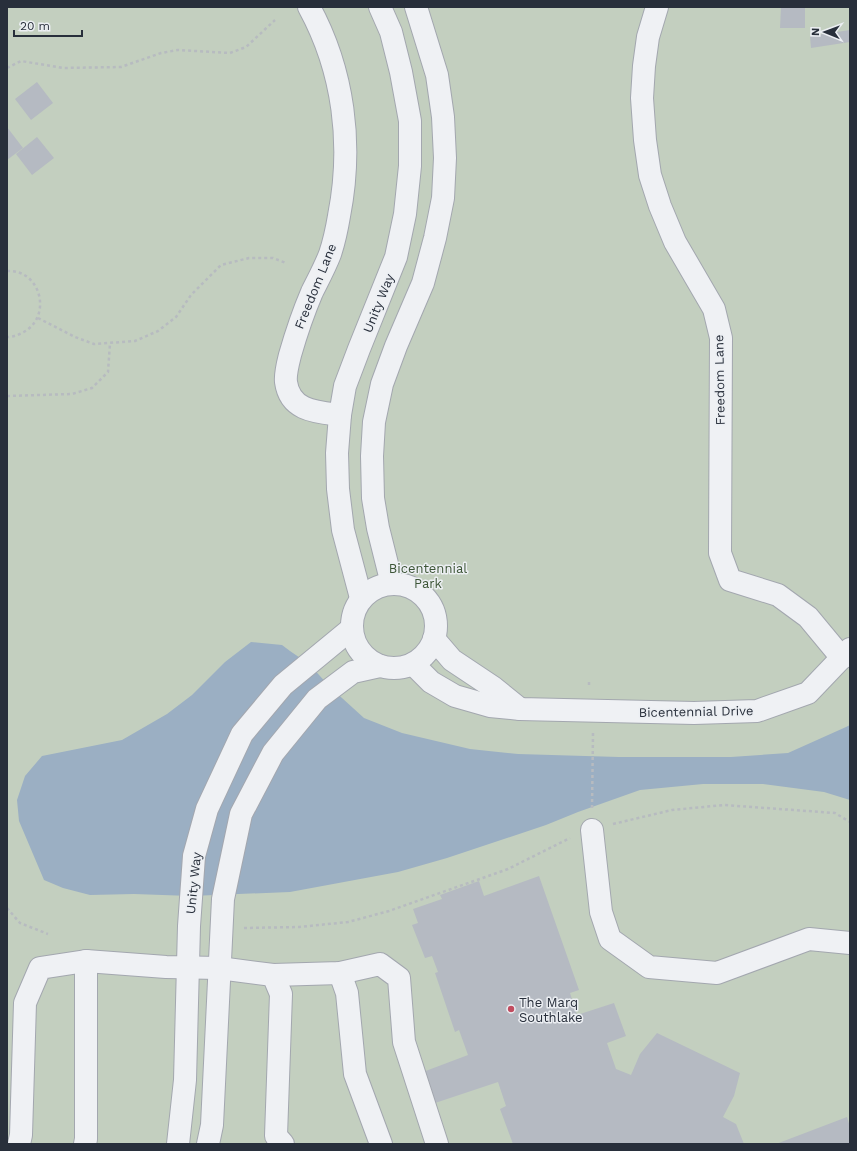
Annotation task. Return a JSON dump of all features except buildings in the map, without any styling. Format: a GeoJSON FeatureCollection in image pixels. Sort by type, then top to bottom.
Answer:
{"type":"FeatureCollection","features":[{"type":"Feature","properties":{"kind":"street","name":"Freedom Lane"},"geometry":{"type":"LineString","coordinates":[[309,7],[327,45],[336,74],[342,103],[346,166],[342,200],[330,254],[294,338],[288,362],[286,381],[289,394],[297,404],[311,411],[340,414]]}},
{"type":"Feature","properties":{"kind":"street","name":"Unity Way"},"geometry":{"type":"LineString","coordinates":[[362,598],[343,530],[339,496],[337,453],[340,414],[346,386],[359,349],[396,257],[405,214],[410,166],[410,121],[401,72],[391,32],[380,7]]}},
{"type":"Feature","properties":{"kind":"street"},"geometry":{"type":"LineString","coordinates":[[392,584],[378,528],[373,498],[372,456],[374,422],[382,384],[396,346],[426,276],[443,198],[445,158],[443,117],[437,74],[416,7]]}},
{"type":"Feature","properties":{"kind":"street","name":"Freedom Lane"},"geometry":{"type":"LineString","coordinates":[[656,7],[648,37],[644,66],[642,98],[645,140],[650,175],[660,206],[675,242],[714,309],[721,338],[720,552],[730,580],[778,595],[808,617],[846,653]]}},
{"type":"Feature","properties":{"kind":"street"},"geometry":{"type":"LineString","coordinates":[[208,1144],[212,1125],[223,899],[241,814],[273,754],[316,699],[353,672],[380,666],[397,668],[413,664],[425,655],[434,639],[436,623],[431,607],[421,594],[407,586],[392,584],[375,588],[362,598],[353,613],[352,629],[356,645],[366,658],[380,666]]}},
{"type":"Feature","properties":{"kind":"street","name":"Unity Way"},"geometry":{"type":"LineString","coordinates":[[178,1144],[185,1080],[188,968],[194,856],[207,809],[242,734],[283,685],[352,629]]}},
{"type":"Feature","properties":{"kind":"street"},"geometry":{"type":"LineString","coordinates":[[434,639],[452,660],[494,688],[520,709]]}},
{"type":"Feature","properties":{"kind":"street","name":"Bicentennial Drive"},"geometry":{"type":"LineString","coordinates":[[413,664],[431,682],[455,696],[490,706],[520,709],[694,713],[757,711],[808,693],[846,653]]}},
{"type":"Feature","properties":{"kind":"street"},"geometry":{"type":"LineString","coordinates":[[592,820],[601,912],[610,939],[649,968],[717,974],[809,939],[850,943]]}},
{"type":"Feature","properties":{"kind":"street"},"geometry":{"type":"LineString","coordinates":[[85,1144],[86,961]]}},
{"type":"Feature","properties":{"kind":"street"},"geometry":{"type":"LineString","coordinates":[[19,1144],[21,1135],[25,1003],[40,968],[86,961],[188,968],[219,968],[273,975],[340,973],[380,964],[399,978],[404,1042],[437,1144]]}},
{"type":"Feature","properties":{"kind":"street"},"geometry":{"type":"LineString","coordinates":[[340,973],[347,993],[355,1074],[381,1144]]}},
{"type":"Feature","properties":{"kind":"street"},"geometry":{"type":"LineString","coordinates":[[273,975],[281,994],[276,1136],[282,1144]]}},
{"type":"Feature","properties":{"kind":"path"},"geometry":{"type":"LineString","coordinates":[[7,68],[21,61],[63,68],[121,67],[161,53],[178,50],[230,53],[246,47],[275,20]]}},
{"type":"Feature","properties":{"kind":"path"},"geometry":{"type":"LineString","coordinates":[[38,318],[75,337],[94,344],[135,341],[158,332],[176,317],[191,295],[221,265],[249,258],[273,258],[286,263]]}},
{"type":"Feature","properties":{"kind":"path"},"geometry":{"type":"LineString","coordinates":[[7,271],[21,274],[30,279],[37,288],[41,302],[38,318],[32,327],[22,334],[7,337]]}},
{"type":"Feature","properties":{"kind":"path"},"geometry":{"type":"LineString","coordinates":[[7,396],[72,394],[92,388],[108,372],[110,343]]}},
{"type":"Feature","properties":{"kind":"path"},"geometry":{"type":"LineString","coordinates":[[592,820],[593,732]]}},
{"type":"Feature","properties":{"kind":"path"},"geometry":{"type":"LineString","coordinates":[[239,928],[298,927],[341,922],[382,912],[508,869],[561,842],[592,820],[672,810],[724,806],[835,813],[850,822]]}},
{"type":"Feature","properties":{"kind":"path"},"geometry":{"type":"LineString","coordinates":[[7,908],[20,923],[48,934]]}},
{"type":"Feature","properties":{"kind":"green space","name":"Bicentennial Park"},"geometry":{"type":"Polygon","coordinates":[[[7,7],[850,7],[850,1144],[7,1144],[7,7]]]}},
{"type":"Feature","properties":{"kind":"water"},"geometry":{"type":"Polygon","coordinates":[[[251,642],[282,645],[309,664],[331,688],[364,718],[402,733],[470,749],[518,754],[619,757],[731,757],[788,753],[850,725],[850,800],[824,792],[763,784],[703,784],[640,790],[546,825],[447,858],[398,872],[290,892],[191,896],[134,894],[90,895],[63,888],[44,880],[19,821],[17,800],[25,776],[42,756],[122,740],[167,714],[192,695],[225,662],[251,642]]]}},
{"type":"Feature","properties":{"kind":"place","name":"The Marq Southlake"},"geometry":{"type":"Point","coordinates":[511,1009]}}]}
